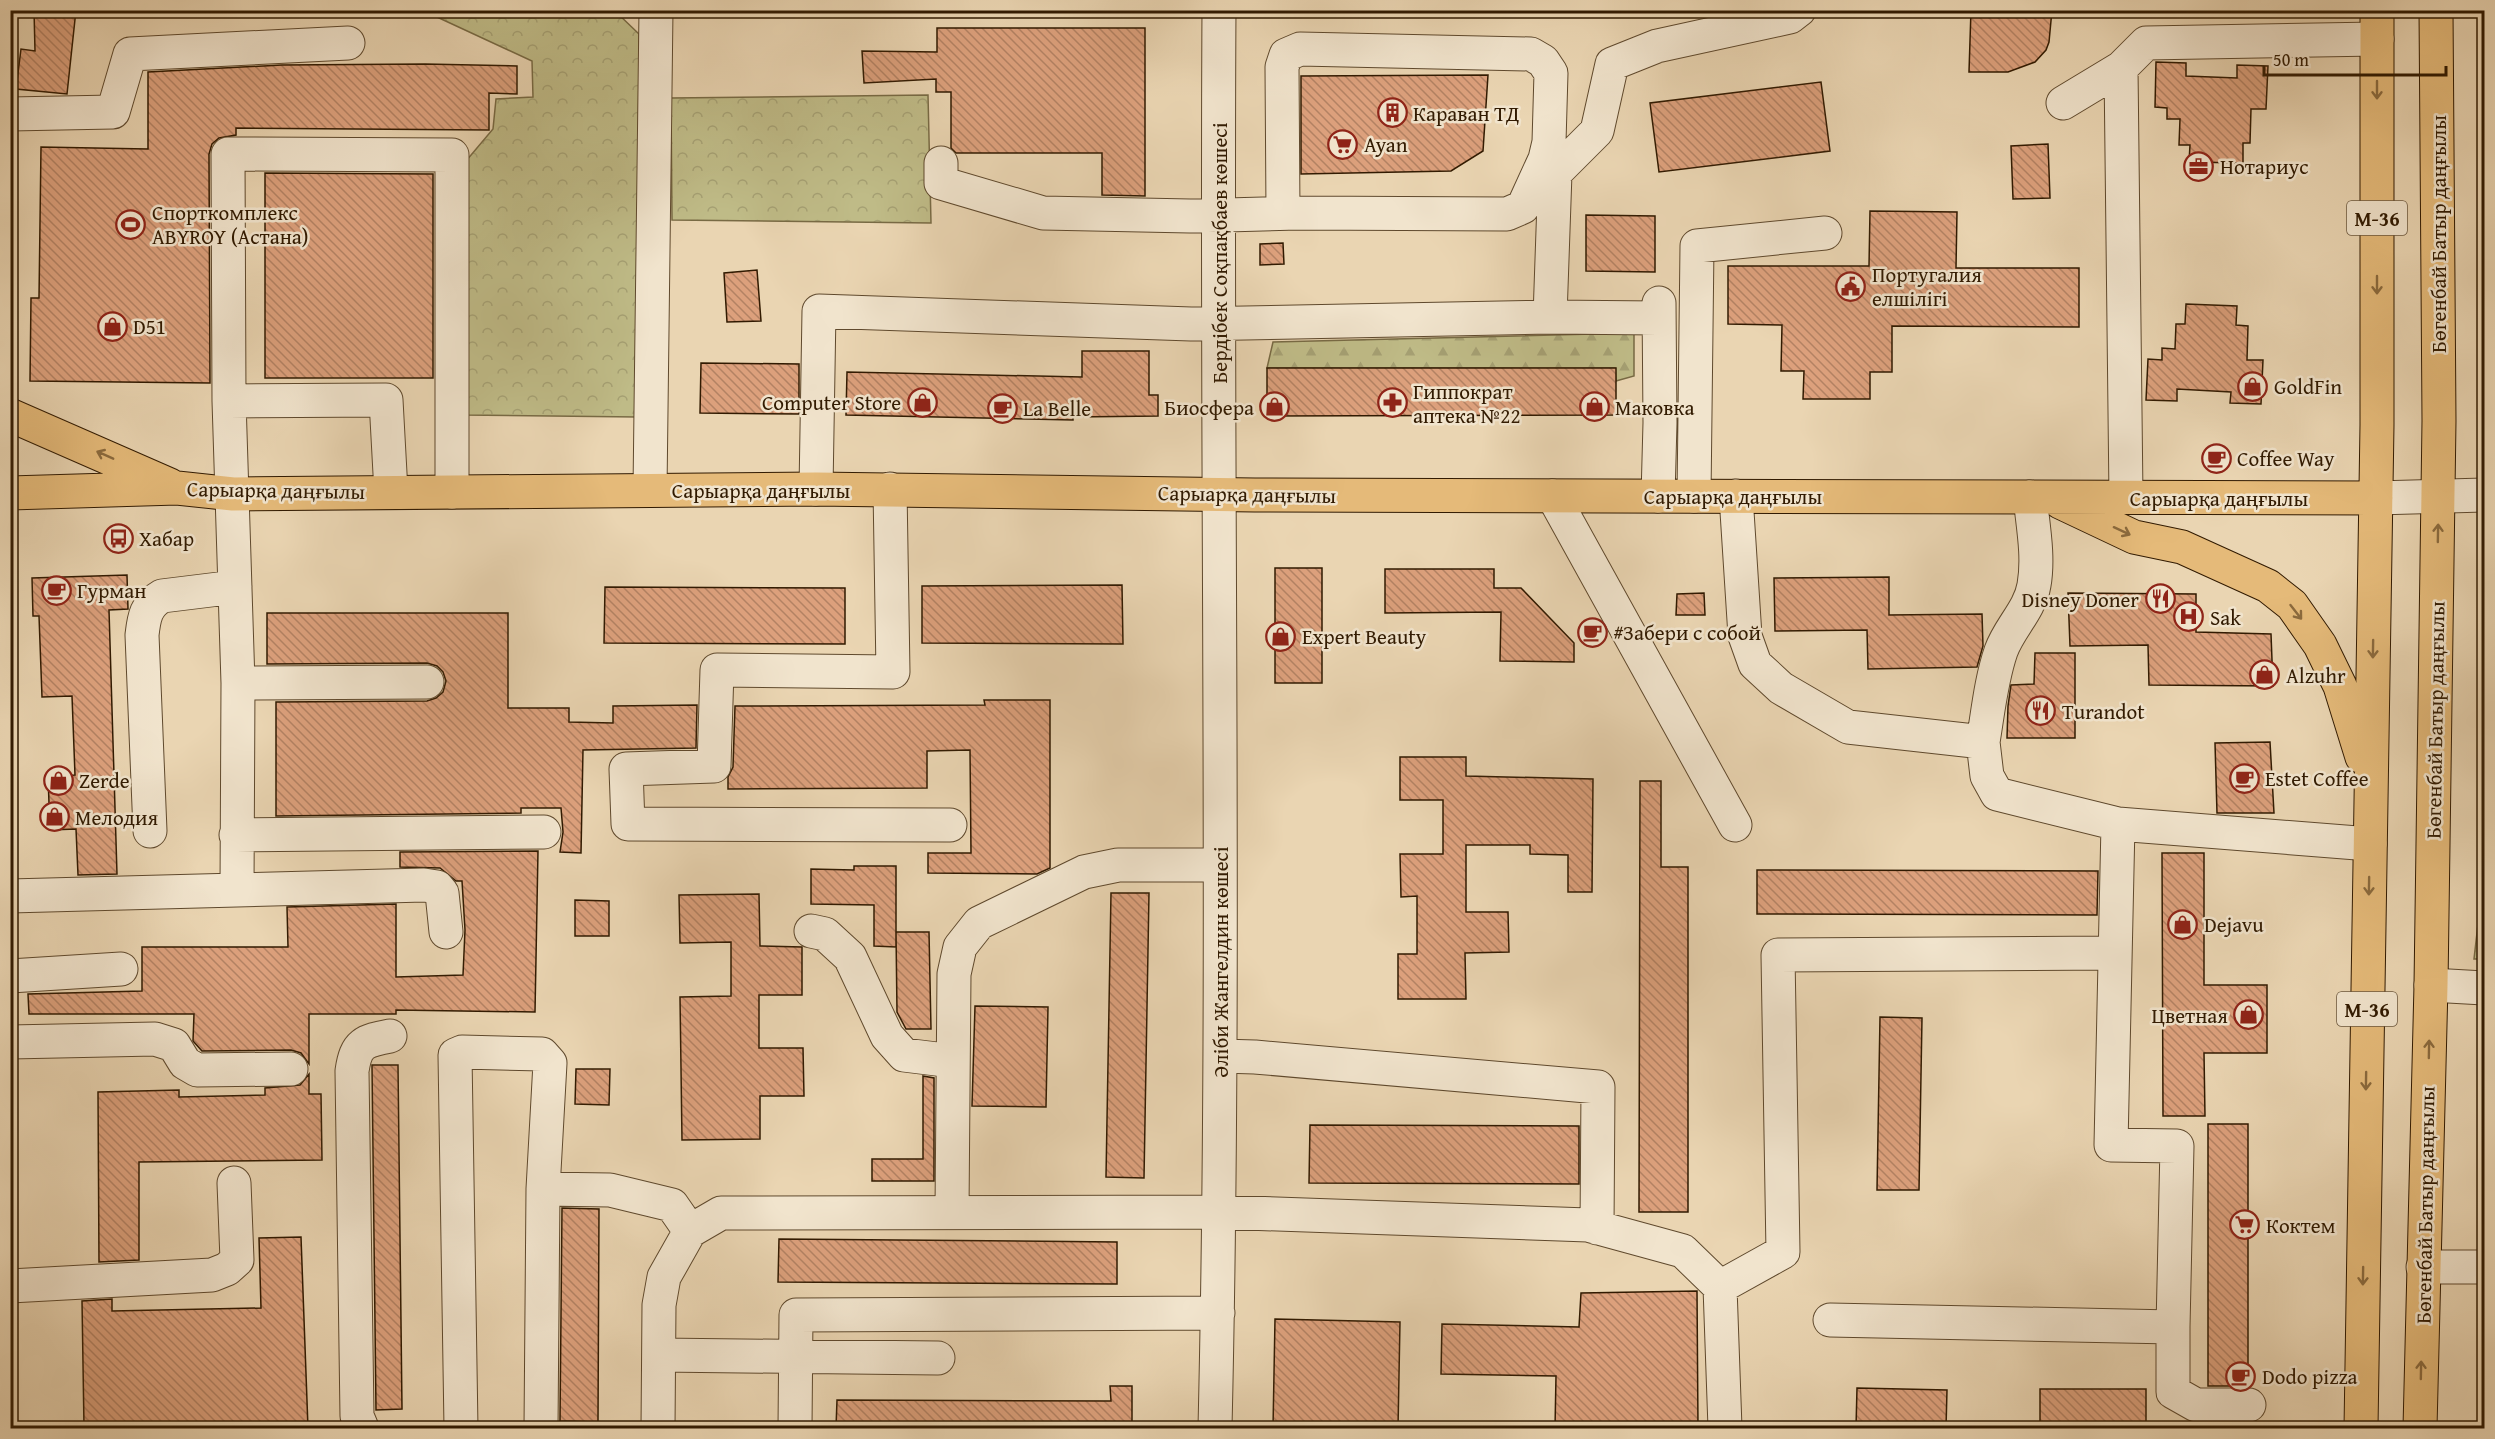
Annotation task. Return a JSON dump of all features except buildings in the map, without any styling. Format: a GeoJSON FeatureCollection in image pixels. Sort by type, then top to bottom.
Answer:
{"type":"FeatureCollection","features":[{"type":"Feature","properties":{"kind":"main road","name":"Бөгенбай Батыр даңғылы"},"geometry":{"type":"LineString","coordinates":[[2420,1428],[2431,985],[2438,496],[2436,10]]}},
{"type":"Feature","properties":{"kind":"main road","name":"M-36"},"geometry":{"type":"LineString","coordinates":[[2360,1427],[2376,498],[2377,25]]}},
{"type":"Feature","properties":{"kind":"main road"},"geometry":{"type":"LineString","coordinates":[[10,415],[177,488]]}},
{"type":"Feature","properties":{"kind":"main road","name":"Сарыарқа даңғылы"},"geometry":{"type":"LineString","coordinates":[[10,492],[177,488],[233,494],[890,489],[1218,495],[2376,498]]}},
{"type":"Feature","properties":{"kind":"main road"},"geometry":{"type":"LineString","coordinates":[[2040,497],[2134,537],[2182,547],[2268,586],[2292,605],[2320,645],[2340,686],[2371,784]]}},
{"type":"Feature","properties":{"kind":"street"},"geometry":{"type":"LineString","coordinates":[[650,490],[656,10]]}},
{"type":"Feature","properties":{"kind":"street","name":"Бердібек Соқпақбаев көшесі"},"geometry":{"type":"LineString","coordinates":[[1218,495],[1219,10]]}},
{"type":"Feature","properties":{"kind":"street"},"geometry":{"type":"LineString","coordinates":[[1550,317],[1555,172],[1597,131],[1612,64],[1657,46],[1790,17],[1799,10]]}},
{"type":"Feature","properties":{"kind":"street"},"geometry":{"type":"LineString","coordinates":[[2063,103],[2121,68],[2146,43],[2377,25]]}},
{"type":"Feature","properties":{"kind":"street"},"geometry":{"type":"LineString","coordinates":[[10,114],[113,112],[130,54],[348,43]]}},
{"type":"Feature","properties":{"kind":"street"},"geometry":{"type":"LineString","coordinates":[[941,164],[941,183],[1043,213],[1190,216],[1282,213],[1507,214],[1523,207],[1545,159],[1549,142],[1551,72],[1543,61],[1531,54],[1300,49],[1286,55],[1282,67],[1282,213]]}},
{"type":"Feature","properties":{"kind":"street"},"geometry":{"type":"LineString","coordinates":[[2121,68],[2126,497]]}},
{"type":"Feature","properties":{"kind":"street"},"geometry":{"type":"LineString","coordinates":[[237,890],[238,683],[229,401],[228,154],[452,155],[452,492]]}},
{"type":"Feature","properties":{"kind":"street"},"geometry":{"type":"LineString","coordinates":[[1694,496],[1696,246],[1825,233]]}},
{"type":"Feature","properties":{"kind":"street"},"geometry":{"type":"LineString","coordinates":[[816,489],[819,311],[1220,324],[1550,317],[1659,310],[1658,496]]}},
{"type":"Feature","properties":{"kind":"street"},"geometry":{"type":"LineString","coordinates":[[229,401],[386,400],[391,492]]}},
{"type":"Feature","properties":{"kind":"street"},"geometry":{"type":"LineString","coordinates":[[890,489],[893,672],[717,670],[714,766],[626,769],[628,824],[950,825]]}},
{"type":"Feature","properties":{"kind":"street","name":"Әліби Жангелдин көшесі"},"geometry":{"type":"LineString","coordinates":[[1215,1428],[1221,1056],[1218,495]]}},
{"type":"Feature","properties":{"kind":"street","name":"Сарыарқа даңғылы"},"geometry":{"type":"LineString","coordinates":[[2376,498],[2484,495]]}},
{"type":"Feature","properties":{"kind":"street"},"geometry":{"type":"LineString","coordinates":[[1552,496],[1735,825]]}},
{"type":"Feature","properties":{"kind":"street"},"geometry":{"type":"LineString","coordinates":[[1736,496],[1745,636],[1755,664],[1781,688],[1848,727],[1983,742]]}},
{"type":"Feature","properties":{"kind":"street"},"geometry":{"type":"LineString","coordinates":[[2040,497],[2034,588],[2029,602],[2001,651],[1990,696],[1983,742],[1987,776],[1997,794],[2118,824],[2370,844]]}},
{"type":"Feature","properties":{"kind":"street"},"geometry":{"type":"LineString","coordinates":[[150,831],[142,635],[144,616],[152,602],[162,596],[235,587]]}},
{"type":"Feature","properties":{"kind":"street"},"geometry":{"type":"LineString","coordinates":[[238,683],[427,682]]}},
{"type":"Feature","properties":{"kind":"street"},"geometry":{"type":"LineString","coordinates":[[2118,824],[2111,1144],[2177,1146],[2173,1392],[2196,1406],[2249,1405]]}},
{"type":"Feature","properties":{"kind":"street"},"geometry":{"type":"LineString","coordinates":[[236,835],[544,832]]}},
{"type":"Feature","properties":{"kind":"street"},"geometry":{"type":"LineString","coordinates":[[952,1212],[954,974],[960,948],[979,923],[1084,872],[1118,865],[1220,865]]}},
{"type":"Feature","properties":{"kind":"street"},"geometry":{"type":"LineString","coordinates":[[10,896],[424,885],[437,887],[442,893],[446,932]]}},
{"type":"Feature","properties":{"kind":"street"},"geometry":{"type":"LineString","coordinates":[[811,931],[825,934],[850,957],[887,1036],[904,1055],[953,1061]]}},
{"type":"Feature","properties":{"kind":"street"},"geometry":{"type":"LineString","coordinates":[[1720,1287],[1783,1252],[1778,955],[2115,953]]}},
{"type":"Feature","properties":{"kind":"street"},"geometry":{"type":"LineString","coordinates":[[10,976],[121,969]]}},
{"type":"Feature","properties":{"kind":"street"},"geometry":{"type":"LineString","coordinates":[[2431,985],[2484,988]]}},
{"type":"Feature","properties":{"kind":"street"},"geometry":{"type":"LineString","coordinates":[[362,1428],[357,1416],[352,1071],[354,1053],[367,1040],[390,1036]]}},
{"type":"Feature","properties":{"kind":"street"},"geometry":{"type":"LineString","coordinates":[[10,1042],[155,1040],[174,1045],[185,1063],[197,1070],[291,1069]]}},
{"type":"Feature","properties":{"kind":"street"},"geometry":{"type":"LineString","coordinates":[[461,1428],[455,1055],[462,1052],[542,1054],[550,1063],[543,1190],[541,1428]]}},
{"type":"Feature","properties":{"kind":"street"},"geometry":{"type":"LineString","coordinates":[[1221,1056],[1256,1057],[1598,1087],[1597,1228]]}},
{"type":"Feature","properties":{"kind":"street"},"geometry":{"type":"LineString","coordinates":[[10,1286],[212,1275],[227,1269],[237,1260],[234,1183]]}},
{"type":"Feature","properties":{"kind":"street"},"geometry":{"type":"LineString","coordinates":[[543,1190],[610,1190],[645,1197],[672,1205],[690,1231]]}},
{"type":"Feature","properties":{"kind":"street"},"geometry":{"type":"LineString","coordinates":[[658,1428],[659,1305],[664,1277],[690,1231],[721,1213],[1219,1212],[1588,1225],[1683,1251],[1720,1287],[1725,1428]]}},
{"type":"Feature","properties":{"kind":"street"},"geometry":{"type":"LineString","coordinates":[[2423,1267],[2484,1267]]}},
{"type":"Feature","properties":{"kind":"street"},"geometry":{"type":"LineString","coordinates":[[795,1428],[796,1314],[1218,1313]]}},
{"type":"Feature","properties":{"kind":"street"},"geometry":{"type":"LineString","coordinates":[[1830,1320],[2173,1327]]}},
{"type":"Feature","properties":{"kind":"street"},"geometry":{"type":"LineString","coordinates":[[659,1355],[938,1358]]}},
{"type":"Feature","properties":{"kind":"green space"},"geometry":{"type":"Polygon","coordinates":[[[424,11],[615,11],[639,34],[637,417],[463,415],[466,161],[493,129],[496,99],[533,97],[532,61],[424,11]]]}},
{"type":"Feature","properties":{"kind":"green space"},"geometry":{"type":"Polygon","coordinates":[[[2480,38],[2484,41],[2484,125],[2482,125],[2480,38]]]}},
{"type":"Feature","properties":{"kind":"green space"},"geometry":{"type":"Polygon","coordinates":[[[928,95],[931,223],[672,220],[671,98],[928,95]]]}},
{"type":"Feature","properties":{"kind":"green space"},"geometry":{"type":"Polygon","coordinates":[[[2478,307],[2484,311],[2484,426],[2481,426],[2478,307]]]}},
{"type":"Feature","properties":{"kind":"green space"},"geometry":{"type":"Polygon","coordinates":[[[1634,333],[1634,376],[1616,381],[1615,368],[1267,368],[1273,342],[1634,333]]]}},
{"type":"Feature","properties":{"kind":"green space"},"geometry":{"type":"Polygon","coordinates":[[[2484,872],[2484,959],[2474,959],[2484,872]]]}},
{"type":"Feature","properties":{"kind":"green space"},"geometry":{"type":"Polygon","coordinates":[[[2484,1000],[2484,1251],[2482,1251],[2484,1000]]]}},
{"type":"Feature","properties":{"kind":"green space"},"geometry":{"type":"Polygon","coordinates":[[[2483,1281],[2484,1428],[2479,1428],[2483,1281]]]}},
{"type":"Feature","properties":{"kind":"place","name":"Караван ТД"},"geometry":{"type":"Point","coordinates":[1392,113]}},
{"type":"Feature","properties":{"kind":"place","name":"Ayan"},"geometry":{"type":"Point","coordinates":[1343,144]}},
{"type":"Feature","properties":{"kind":"place","name":"Нотариус"},"geometry":{"type":"Point","coordinates":[2199,166]}},
{"type":"Feature","properties":{"kind":"place","name":"Спорткомплекс ABYROY (Астана)"},"geometry":{"type":"Point","coordinates":[131,224]}},
{"type":"Feature","properties":{"kind":"place","name":"Португалия елшілігі"},"geometry":{"type":"Point","coordinates":[1851,286]}},
{"type":"Feature","properties":{"kind":"place","name":"D51"},"geometry":{"type":"Point","coordinates":[112,326]}},
{"type":"Feature","properties":{"kind":"place","name":"GoldFin"},"geometry":{"type":"Point","coordinates":[2253,386]}},
{"type":"Feature","properties":{"kind":"place","name":"Computer Store"},"geometry":{"type":"Point","coordinates":[922,402]}},
{"type":"Feature","properties":{"kind":"place","name":"Гиппократ аптека №22"},"geometry":{"type":"Point","coordinates":[1392,403]}},
{"type":"Feature","properties":{"kind":"place","name":"Биосфера"},"geometry":{"type":"Point","coordinates":[1275,407]}},
{"type":"Feature","properties":{"kind":"place","name":"Маковка"},"geometry":{"type":"Point","coordinates":[1594,407]}},
{"type":"Feature","properties":{"kind":"place","name":"La Belle"},"geometry":{"type":"Point","coordinates":[1002,408]}},
{"type":"Feature","properties":{"kind":"place","name":"Coffee Way"},"geometry":{"type":"Point","coordinates":[2216,458]}},
{"type":"Feature","properties":{"kind":"place","name":"Хабар"},"geometry":{"type":"Point","coordinates":[118,538]}},
{"type":"Feature","properties":{"kind":"place","name":"Гурман"},"geometry":{"type":"Point","coordinates":[56,590]}},
{"type":"Feature","properties":{"kind":"place","name":"Disney Doner"},"geometry":{"type":"Point","coordinates":[2160,599]}},
{"type":"Feature","properties":{"kind":"place","name":"Sak"},"geometry":{"type":"Point","coordinates":[2189,617]}},
{"type":"Feature","properties":{"kind":"place","name":"#Забери с собой"},"geometry":{"type":"Point","coordinates":[1592,632]}},
{"type":"Feature","properties":{"kind":"place","name":"Expert Beauty"},"geometry":{"type":"Point","coordinates":[1281,636]}},
{"type":"Feature","properties":{"kind":"place","name":"Alzuhr"},"geometry":{"type":"Point","coordinates":[2265,675]}},
{"type":"Feature","properties":{"kind":"place","name":"Turandot"},"geometry":{"type":"Point","coordinates":[2041,711]}},
{"type":"Feature","properties":{"kind":"place","name":"Estet Coffee"},"geometry":{"type":"Point","coordinates":[2244,778]}},
{"type":"Feature","properties":{"kind":"place","name":"Zerde"},"geometry":{"type":"Point","coordinates":[58,780]}},
{"type":"Feature","properties":{"kind":"place","name":"Мелодия"},"geometry":{"type":"Point","coordinates":[54,817]}},
{"type":"Feature","properties":{"kind":"place","name":"Dejavu"},"geometry":{"type":"Point","coordinates":[2183,924]}},
{"type":"Feature","properties":{"kind":"place","name":"Цветная"},"geometry":{"type":"Point","coordinates":[2249,1015]}},
{"type":"Feature","properties":{"kind":"place","name":"Коктем"},"geometry":{"type":"Point","coordinates":[2245,1225]}},
{"type":"Feature","properties":{"kind":"place","name":"Dodo pizza"},"geometry":{"type":"Point","coordinates":[2241,1376]}}]}
